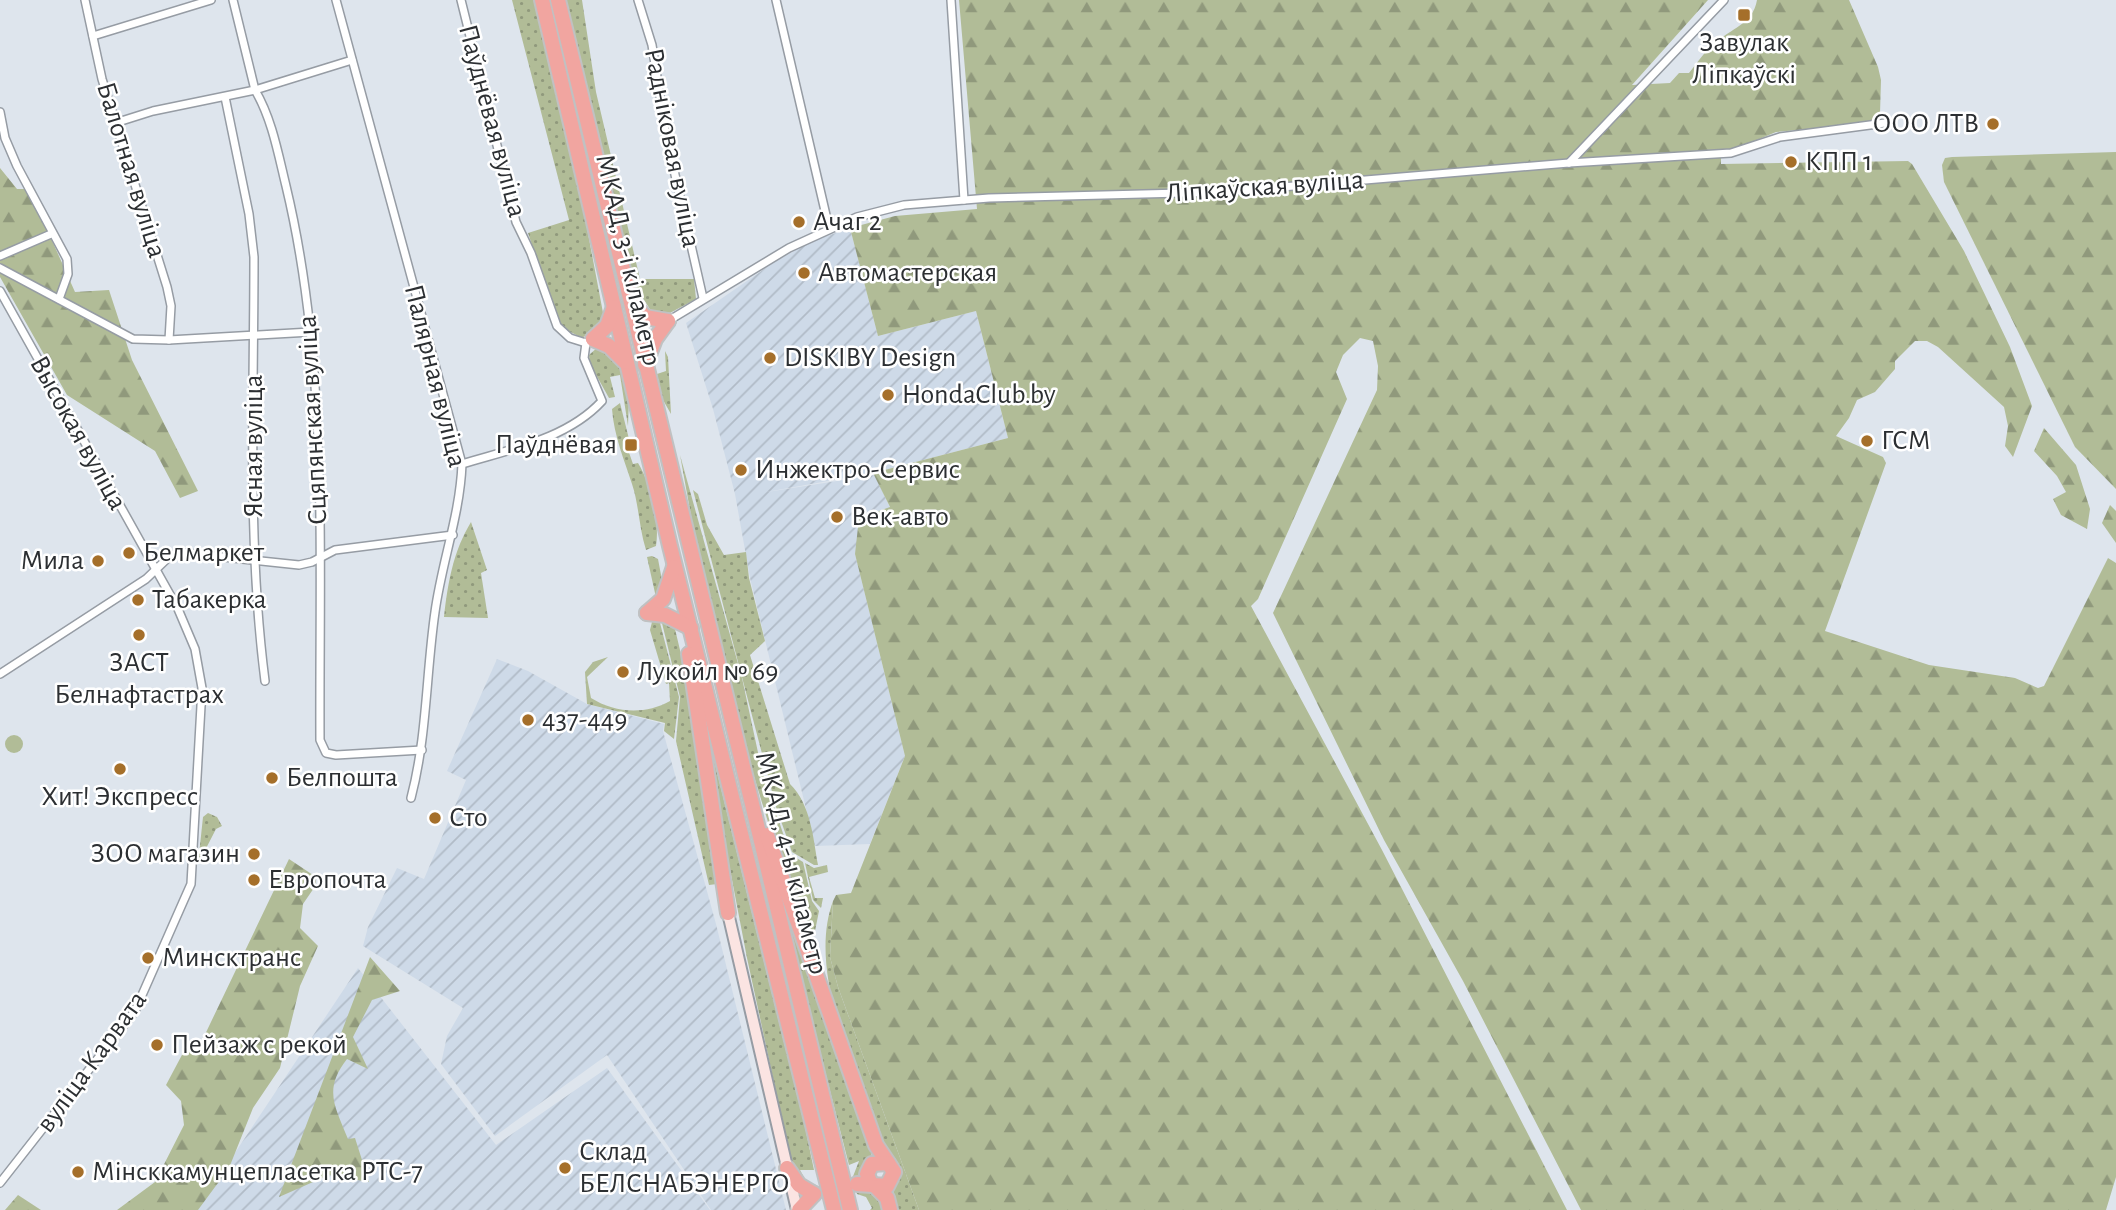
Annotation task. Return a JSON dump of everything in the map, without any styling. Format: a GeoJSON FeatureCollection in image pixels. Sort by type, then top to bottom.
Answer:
{"type":"FeatureCollection","features":[{"type":"Feature","properties":{"kind":"highway","name":"МКАД, 3-і кіламетр"},"geometry":{"type":"LineString","coordinates":[[542,0],[666,530]]}},
{"type":"Feature","properties":{"kind":"highway","name":"МКАД, 3-і кіламетр"},"geometry":{"type":"LineString","coordinates":[[558,0],[684,527]]}},
{"type":"Feature","properties":{"kind":"highway"},"geometry":{"type":"LineString","coordinates":[[628,295],[645,317],[668,321],[655,339],[645,366]]}},
{"type":"Feature","properties":{"kind":"highway"},"geometry":{"type":"LineString","coordinates":[[589,341],[607,326],[614,307]]}},
{"type":"Feature","properties":{"kind":"highway"},"geometry":{"type":"LineString","coordinates":[[589,341],[609,346],[627,364]]}},
{"type":"Feature","properties":{"kind":"highway","name":"МКАД, 4-ы кіламетр"},"geometry":{"type":"LineString","coordinates":[[684,527],[850,1210]]}},
{"type":"Feature","properties":{"kind":"highway","name":"МКАД, 4-ы кіламетр"},"geometry":{"type":"LineString","coordinates":[[666,530],[834,1210]]}},
{"type":"Feature","properties":{"kind":"highway"},"geometry":{"type":"LineString","coordinates":[[674,566],[669,589],[647,613],[665,615],[691,628],[689,654],[728,913]]}},
{"type":"Feature","properties":{"kind":"highway"},"geometry":{"type":"LineString","coordinates":[[746,782],[784,879],[876,1145],[894,1172],[890,1210]]}},
{"type":"Feature","properties":{"kind":"highway"},"geometry":{"type":"LineString","coordinates":[[871,1182],[877,1161],[888,1163]]}},
{"type":"Feature","properties":{"kind":"highway"},"geometry":{"type":"LineString","coordinates":[[787,1168],[799,1185],[814,1194],[797,1206]]}},
{"type":"Feature","properties":{"kind":"highway"},"geometry":{"type":"LineString","coordinates":[[871,1182],[891,1183]]}},
{"type":"Feature","properties":{"kind":"highway"},"geometry":{"type":"LineString","coordinates":[[871,1182],[887,1198],[890,1210]]}},
{"type":"Feature","properties":{"kind":"main road"},"geometry":{"type":"LineString","coordinates":[[728,913],[797,1206]]}},
{"type":"Feature","properties":{"kind":"street","name":"Балотная вуліца"},"geometry":{"type":"LineString","coordinates":[[85,0],[115,123],[167,287],[171,306],[169,341]]}},
{"type":"Feature","properties":{"kind":"street"},"geometry":{"type":"LineString","coordinates":[[93,36],[211,0]]}},
{"type":"Feature","properties":{"kind":"street","name":"Сцяпянская вуліца"},"geometry":{"type":"LineString","coordinates":[[233,0],[255,90],[270,122],[298,232],[311,332],[322,749],[336,755],[422,750]]}},
{"type":"Feature","properties":{"kind":"street","name":"Палярная вуліца"},"geometry":{"type":"LineString","coordinates":[[336,0],[462,464],[453,535],[439,584],[422,750],[411,799]]}},
{"type":"Feature","properties":{"kind":"street","name":"Паўднёвая вуліца"},"geometry":{"type":"LineString","coordinates":[[461,0],[513,214],[531,253],[557,326],[570,338],[589,341]]}},
{"type":"Feature","properties":{"kind":"street","name":"Радніковая вуліца"},"geometry":{"type":"LineString","coordinates":[[638,0],[652,45],[666,135],[703,298]]}},
{"type":"Feature","properties":{"kind":"street"},"geometry":{"type":"LineString","coordinates":[[776,0],[829,228]]}},
{"type":"Feature","properties":{"kind":"street"},"geometry":{"type":"LineString","coordinates":[[951,0],[964,200]]}},
{"type":"Feature","properties":{"kind":"street"},"geometry":{"type":"LineString","coordinates":[[1569,163],[1724,0]]}},
{"type":"Feature","properties":{"kind":"street"},"geometry":{"type":"LineString","coordinates":[[115,123],[153,111],[255,90],[352,60]]}},
{"type":"Feature","properties":{"kind":"street","name":"Ясная вуліца"},"geometry":{"type":"LineString","coordinates":[[225,97],[250,225],[254,337],[255,560],[258,622],[265,681]]}},
{"type":"Feature","properties":{"kind":"street"},"geometry":{"type":"LineString","coordinates":[[0,113],[5,138],[48,220],[51,234],[68,266],[59,299]]}},
{"type":"Feature","properties":{"kind":"street","name":"Ліпкаўская вуліца"},"geometry":{"type":"LineString","coordinates":[[668,321],[789,248],[829,228],[889,208],[964,200],[1221,192],[1569,163],[1731,153],[1780,137],[1885,123]]}},
{"type":"Feature","properties":{"kind":"street"},"geometry":{"type":"LineString","coordinates":[[0,256],[51,234]]}},
{"type":"Feature","properties":{"kind":"street","name":"Ясная вуліца"},"geometry":{"type":"LineString","coordinates":[[0,268],[122,335],[145,341],[311,332]]}},
{"type":"Feature","properties":{"kind":"street","name":"Высокая вуліца"},"geometry":{"type":"LineString","coordinates":[[1,294],[155,570]]}},
{"type":"Feature","properties":{"kind":"street"},"geometry":{"type":"LineString","coordinates":[[462,464],[557,433],[590,414],[602,401],[584,358],[589,341]]}},
{"type":"Feature","properties":{"kind":"street"},"geometry":{"type":"LineString","coordinates":[[0,674],[146,579],[177,553],[299,565],[335,550],[453,535]]}},
{"type":"Feature","properties":{"kind":"street","name":"вуліца Карвата"},"geometry":{"type":"LineString","coordinates":[[0,1183],[135,1011],[191,884],[202,688],[198,661],[186,625],[155,570]]}},
{"type":"Feature","properties":{"kind":"shaded area"},"geometry":{"type":"Polygon","coordinates":[[[850,228],[878,336],[976,311],[1008,438],[873,473],[761,493],[875,475],[890,508],[855,554],[905,756],[870,844],[815,846],[750,578],[735,494],[713,409],[686,323],[773,263],[810,242],[850,228]]]}},
{"type":"Feature","properties":{"kind":"shaded area"},"geometry":{"type":"Polygon","coordinates":[[[497,659],[528,671],[587,704],[664,724],[663,731],[716,924],[786,1210],[711,1210],[607,1055],[495,1136],[441,1064],[447,1036],[463,1008],[363,946],[368,927],[397,868],[424,879],[466,780],[447,771],[497,659]]]}},
{"type":"Feature","properties":{"kind":"shaded area"},"geometry":{"type":"Polygon","coordinates":[[[358,968],[496,1145],[607,1068],[710,1210],[197,1210],[358,968]]]}},
{"type":"Feature","properties":{"kind":"green space"},"geometry":{"type":"Polygon","coordinates":[[[512,0],[535,0],[580,191],[604,318],[603,323],[582,338],[563,328],[556,316],[528,233],[569,220],[512,0]]]}},
{"type":"Feature","properties":{"kind":"green space"},"geometry":{"type":"Polygon","coordinates":[[[564,0],[582,0],[596,92],[640,279],[694,279],[696,299],[668,314],[653,314],[634,284],[564,0]]]}},
{"type":"Feature","properties":{"kind":"green space"},"geometry":{"type":"Polygon","coordinates":[[[959,0],[1708,0],[1632,85],[1670,83],[1679,73],[1689,73],[1711,46],[1751,15],[1757,0],[1849,0],[1878,67],[1881,80],[1880,114],[1866,124],[1776,132],[1721,155],[1721,164],[1908,161],[1912,164],[1964,251],[2010,347],[2032,406],[2013,457],[2005,446],[2008,426],[2004,407],[1938,347],[1927,341],[1915,341],[1895,361],[1895,369],[1875,392],[1857,400],[1849,418],[1836,436],[1883,457],[1886,463],[1825,631],[1929,665],[2015,678],[2038,688],[2044,686],[2108,558],[2116,563],[2116,1177],[2106,1210],[1581,1210],[1463,981],[1384,840],[1273,613],[1377,390],[1378,366],[1373,341],[1360,338],[1343,355],[1336,372],[1347,399],[1258,599],[1251,606],[1382,850],[1567,1210],[919,1210],[838,987],[830,957],[833,901],[836,895],[851,893],[905,756],[855,554],[859,518],[890,507],[873,473],[1008,438],[976,311],[878,336],[850,228],[895,216],[977,209],[959,0]]]}},
{"type":"Feature","properties":{"kind":"green space"},"geometry":{"type":"Polygon","coordinates":[[[2116,152],[2116,489],[2075,447],[1944,182],[1942,165],[1945,158],[1952,157],[2116,152]]]}},
{"type":"Feature","properties":{"kind":"green space"},"geometry":{"type":"Polygon","coordinates":[[[0,168],[17,189],[29,189],[75,292],[109,290],[132,360],[198,491],[180,498],[155,451],[67,395],[0,277],[0,168]]]}},
{"type":"Feature","properties":{"kind":"green space"},"geometry":{"type":"Polygon","coordinates":[[[598,347],[618,360],[629,397],[628,426],[620,375],[610,377],[615,397],[609,398],[590,364],[589,355],[598,347]]]}},
{"type":"Feature","properties":{"kind":"green space"},"geometry":{"type":"Polygon","coordinates":[[[665,351],[668,357],[671,414],[663,400],[657,374],[666,371],[665,351]]]}},
{"type":"Feature","properties":{"kind":"green space"},"geometry":{"type":"Polygon","coordinates":[[[620,403],[630,443],[626,444],[633,464],[638,463],[647,481],[653,503],[656,546],[646,550],[634,492],[613,419],[612,409],[620,403]]]}},
{"type":"Feature","properties":{"kind":"green space"},"geometry":{"type":"Polygon","coordinates":[[[2044,428],[2076,465],[2090,509],[2087,529],[2061,515],[2053,499],[2066,492],[2057,476],[2034,451],[2044,428]]]}},
{"type":"Feature","properties":{"kind":"green space"},"geometry":{"type":"Polygon","coordinates":[[[680,455],[742,678],[762,771],[790,854],[803,862],[812,901],[819,911],[814,936],[810,936],[797,901],[798,891],[780,861],[748,757],[696,543],[680,455]]]}},
{"type":"Feature","properties":{"kind":"green space"},"geometry":{"type":"Polygon","coordinates":[[[693,490],[698,494],[707,525],[724,555],[746,552],[749,578],[765,641],[750,655],[790,784],[807,811],[818,865],[792,852],[776,807],[693,490]]]}},
{"type":"Feature","properties":{"kind":"green space"},"geometry":{"type":"Polygon","coordinates":[[[2110,505],[2116,511],[2116,543],[2102,523],[2110,505]]]}},
{"type":"Feature","properties":{"kind":"green space"},"geometry":{"type":"Polygon","coordinates":[[[471,522],[487,570],[481,573],[488,618],[444,617],[452,568],[471,522]]]}},
{"type":"Feature","properties":{"kind":"green space"},"geometry":{"type":"Polygon","coordinates":[[[647,557],[658,559],[664,591],[657,602],[647,557]]]}},
{"type":"Feature","properties":{"kind":"green space"},"geometry":{"type":"Polygon","coordinates":[[[659,619],[679,697],[674,739],[664,731],[665,723],[587,704],[585,672],[593,662],[608,657],[587,677],[591,698],[610,707],[630,710],[650,709],[670,701],[669,683],[666,684],[650,630],[652,622],[659,619]]]}},
{"type":"Feature","properties":{"kind":"green space"},"geometry":{"type":"Polygon","coordinates":[[[661,619],[675,629],[689,688],[717,884],[709,885],[676,741],[680,697],[661,619]]]}},
{"type":"Feature","properties":{"kind":"green space"},"geometry":{"type":"Polygon","coordinates":[[[14,735],[20,738],[23,744],[20,750],[14,753],[8,750],[5,744],[8,738],[14,735]]]}},
{"type":"Feature","properties":{"kind":"green space"},"geometry":{"type":"Polygon","coordinates":[[[709,740],[814,1170],[800,1170],[806,1181],[817,1188],[812,1189],[793,1170],[747,958],[714,786],[709,740]]]}},
{"type":"Feature","properties":{"kind":"green space"},"geometry":{"type":"Polygon","coordinates":[[[208,813],[217,817],[222,826],[216,829],[198,864],[203,817],[208,813]]]}},
{"type":"Feature","properties":{"kind":"green space"},"geometry":{"type":"Polygon","coordinates":[[[289,859],[316,877],[316,885],[303,904],[300,928],[318,946],[300,986],[280,1068],[253,1108],[229,1168],[198,1210],[117,1210],[155,1182],[184,1125],[181,1101],[166,1085],[183,1053],[199,1047],[289,859]]]}},
{"type":"Feature","properties":{"kind":"green space"},"geometry":{"type":"Polygon","coordinates":[[[805,863],[814,868],[827,865],[828,872],[809,877],[815,898],[823,898],[821,908],[813,900],[805,863]]]}},
{"type":"Feature","properties":{"kind":"green space"},"geometry":{"type":"Polygon","coordinates":[[[833,901],[830,957],[838,987],[919,1210],[897,1210],[893,1189],[897,1177],[884,1152],[882,1138],[859,1083],[838,1021],[826,959],[827,929],[833,901]]]}},
{"type":"Feature","properties":{"kind":"green space"},"geometry":{"type":"Polygon","coordinates":[[[788,906],[872,1151],[866,1168],[852,1179],[859,1161],[849,1165],[783,907],[788,906]]]}},
{"type":"Feature","properties":{"kind":"green space"},"geometry":{"type":"Polygon","coordinates":[[[370,957],[400,991],[372,1000],[353,1037],[368,1069],[347,1059],[333,1089],[339,1117],[348,1139],[355,1138],[369,1182],[329,1175],[279,1197],[370,957]]]}},
{"type":"Feature","properties":{"kind":"green space"},"geometry":{"type":"Polygon","coordinates":[[[856,1190],[872,1192],[884,1210],[870,1210],[872,1208],[866,1197],[857,1194],[856,1190]]]}},
{"type":"Feature","properties":{"kind":"green space"},"geometry":{"type":"Polygon","coordinates":[[[18,1195],[41,1210],[5,1210],[18,1195]]]}},
{"type":"Feature","properties":{"kind":"place","name":"Завулак Ліпкаўскі"},"geometry":{"type":"Point","coordinates":[1744,15]}},
{"type":"Feature","properties":{"kind":"place","name":"ООО ЛТВ"},"geometry":{"type":"Point","coordinates":[1993,124]}},
{"type":"Feature","properties":{"kind":"place","name":"КПП 1"},"geometry":{"type":"Point","coordinates":[1791,162]}},
{"type":"Feature","properties":{"kind":"place","name":"Ачаг 2"},"geometry":{"type":"Point","coordinates":[799,222]}},
{"type":"Feature","properties":{"kind":"place","name":"Автомастерская"},"geometry":{"type":"Point","coordinates":[804,273]}},
{"type":"Feature","properties":{"kind":"place","name":"DISKIBY Design"},"geometry":{"type":"Point","coordinates":[770,358]}},
{"type":"Feature","properties":{"kind":"place","name":"HondaClub.by"},"geometry":{"type":"Point","coordinates":[888,395]}},
{"type":"Feature","properties":{"kind":"place","name":"ГСМ"},"geometry":{"type":"Point","coordinates":[1867,441]}},
{"type":"Feature","properties":{"kind":"place","name":"Паўднёвая"},"geometry":{"type":"Point","coordinates":[631,445]}},
{"type":"Feature","properties":{"kind":"place","name":"Инжектро-Сервис"},"geometry":{"type":"Point","coordinates":[741,470]}},
{"type":"Feature","properties":{"kind":"place","name":"Век-авто"},"geometry":{"type":"Point","coordinates":[837,517]}},
{"type":"Feature","properties":{"kind":"place","name":"Белмаркет"},"geometry":{"type":"Point","coordinates":[129,553]}},
{"type":"Feature","properties":{"kind":"place","name":"Мила"},"geometry":{"type":"Point","coordinates":[98,561]}},
{"type":"Feature","properties":{"kind":"place","name":"Табакерка"},"geometry":{"type":"Point","coordinates":[138,600]}},
{"type":"Feature","properties":{"kind":"place","name":"ЗАСТ Белнафтастрах"},"geometry":{"type":"Point","coordinates":[139,635]}},
{"type":"Feature","properties":{"kind":"place","name":"Лукойл № 69"},"geometry":{"type":"Point","coordinates":[623,672]}},
{"type":"Feature","properties":{"kind":"place","name":"437-449"},"geometry":{"type":"Point","coordinates":[528,720]}},
{"type":"Feature","properties":{"kind":"place","name":"Хит! Экспресс"},"geometry":{"type":"Point","coordinates":[120,769]}},
{"type":"Feature","properties":{"kind":"place","name":"Белпошта"},"geometry":{"type":"Point","coordinates":[272,778]}},
{"type":"Feature","properties":{"kind":"place","name":"Сто"},"geometry":{"type":"Point","coordinates":[435,818]}},
{"type":"Feature","properties":{"kind":"place","name":"ЗОО магазин"},"geometry":{"type":"Point","coordinates":[254,854]}},
{"type":"Feature","properties":{"kind":"place","name":"Европочта"},"geometry":{"type":"Point","coordinates":[254,880]}},
{"type":"Feature","properties":{"kind":"place","name":"Минсктранс"},"geometry":{"type":"Point","coordinates":[148,958]}},
{"type":"Feature","properties":{"kind":"place","name":"Пейзаж с рекой"},"geometry":{"type":"Point","coordinates":[157,1045]}},
{"type":"Feature","properties":{"kind":"place","name":"Склад БЕЛСНАБЭНЕРГО"},"geometry":{"type":"Point","coordinates":[565,1168]}},
{"type":"Feature","properties":{"kind":"place","name":"Мінсккамунцепласетка РТС-7"},"geometry":{"type":"Point","coordinates":[78,1172]}}]}
